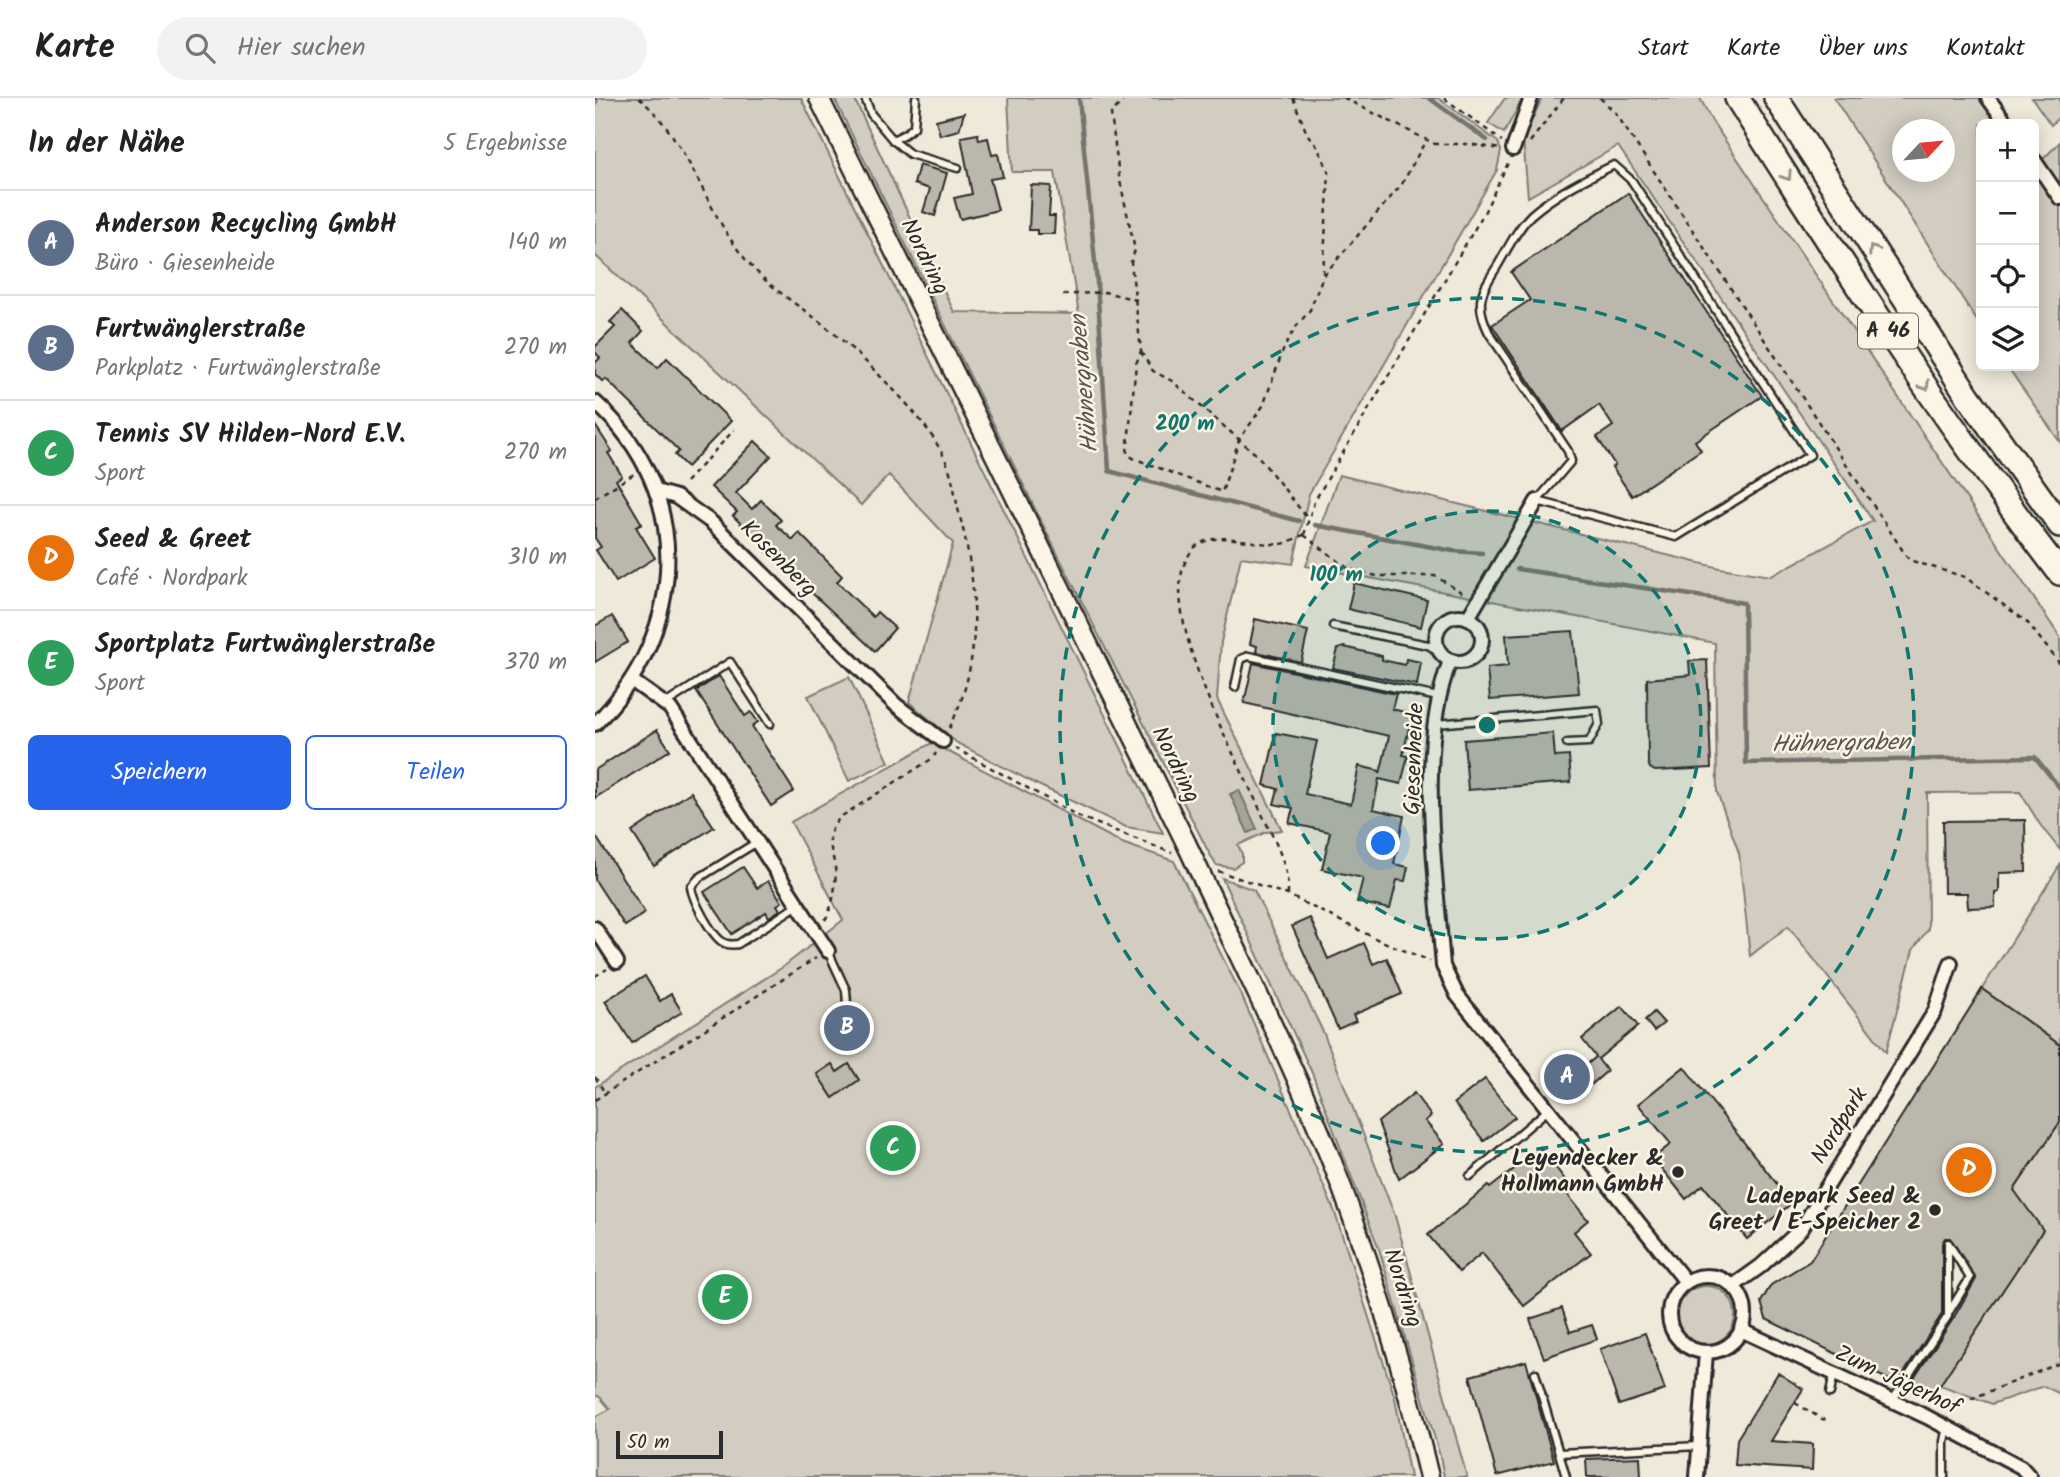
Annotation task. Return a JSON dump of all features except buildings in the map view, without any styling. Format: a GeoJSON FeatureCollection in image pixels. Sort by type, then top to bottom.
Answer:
{"type":"FeatureCollection","features":[{"type":"Feature","properties":{"kind":"highway","name":"A 46"},"geometry":{"type":"LineString","coordinates":[[1737,98],[1944,415],[2060,573]]}},
{"type":"Feature","properties":{"kind":"highway","name":"A 46"},"geometry":{"type":"LineString","coordinates":[[1776,98],[1993,433],[2060,525]]}},
{"type":"Feature","properties":{"kind":"highway"},"geometry":{"type":"LineString","coordinates":[[1993,433],[2060,500]]}},
{"type":"Feature","properties":{"kind":"main road","name":"Nordring"},"geometry":{"type":"LineString","coordinates":[[819,98],[1180,848],[1211,875],[1341,1186],[1401,1366],[1429,1477]]}},
{"type":"Feature","properties":{"kind":"street"},"geometry":{"type":"LineString","coordinates":[[1513,149],[1531,98]]}},
{"type":"Feature","properties":{"kind":"street"},"geometry":{"type":"LineString","coordinates":[[1988,98],[2003,119]]}},
{"type":"Feature","properties":{"kind":"street"},"geometry":{"type":"LineString","coordinates":[[2039,167],[2060,198]]}},
{"type":"Feature","properties":{"kind":"street"},"geometry":{"type":"LineString","coordinates":[[595,402],[626,436],[656,491],[664,518],[669,559],[663,610],[654,638],[631,680],[595,724]]}},
{"type":"Feature","properties":{"kind":"street","name":"Kosenberg"},"geometry":{"type":"LineString","coordinates":[[656,491],[676,497],[711,522],[896,705],[943,741]]}},
{"type":"Feature","properties":{"kind":"street"},"geometry":{"type":"LineString","coordinates":[[1468,618],[1537,501]]}},
{"type":"Feature","properties":{"kind":"street"},"geometry":{"type":"LineString","coordinates":[[1454,617],[1468,618],[1479,629],[1481,645],[1472,658],[1465,662],[1450,661],[1439,651],[1436,637],[1441,624],[1454,617]]}},
{"type":"Feature","properties":{"kind":"street","name":"Giesenheide"},"geometry":{"type":"LineString","coordinates":[[1450,661],[1438,697],[1434,724],[1431,798],[1443,967],[1457,995],[1686,1282]]}},
{"type":"Feature","properties":{"kind":"street"},"geometry":{"type":"LineString","coordinates":[[631,680],[670,708],[828,951]]}},
{"type":"Feature","properties":{"kind":"street"},"geometry":{"type":"LineString","coordinates":[[595,928],[617,962]]}},
{"type":"Feature","properties":{"kind":"street","name":"Nordpark"},"geometry":{"type":"LineString","coordinates":[[1733,1286],[1761,1266],[1801,1228],[1935,1011],[1951,963]]}},
{"type":"Feature","properties":{"kind":"street"},"geometry":{"type":"LineString","coordinates":[[1705,1276],[1724,1280],[1733,1286],[1744,1307],[1744,1319],[1741,1330],[1727,1346],[1706,1352],[1694,1350],[1675,1335],[1670,1324],[1671,1301],[1677,1290],[1686,1282],[1705,1276]]}},
{"type":"Feature","properties":{"kind":"street","name":"Zum Jägerhof"},"geometry":{"type":"LineString","coordinates":[[1741,1330],[1947,1427],[2021,1467],[2030,1477]]}},
{"type":"Feature","properties":{"kind":"street"},"geometry":{"type":"LineString","coordinates":[[1697,1477],[1706,1352]]}},
{"type":"Feature","properties":{"kind":"lane"},"geometry":{"type":"LineString","coordinates":[[865,98],[871,114],[893,140],[910,154],[958,168]]}},
{"type":"Feature","properties":{"kind":"lane"},"geometry":{"type":"LineString","coordinates":[[893,140],[914,127],[916,98]]}},
{"type":"Feature","properties":{"kind":"lane"},"geometry":{"type":"LineString","coordinates":[[1613,165],[1632,181],[1810,455],[1676,537],[1537,501],[1571,461],[1568,451],[1489,333],[1480,316],[1481,293],[1531,215],[1571,187],[1613,165]]}},
{"type":"Feature","properties":{"kind":"lane"},"geometry":{"type":"LineString","coordinates":[[1333,626],[1428,645],[1439,651]]}},
{"type":"Feature","properties":{"kind":"lane"},"geometry":{"type":"LineString","coordinates":[[1235,687],[1244,656],[1438,697]]}},
{"type":"Feature","properties":{"kind":"lane"},"geometry":{"type":"LineString","coordinates":[[665,704],[730,662],[770,724]]}},
{"type":"Feature","properties":{"kind":"lane"},"geometry":{"type":"LineString","coordinates":[[1434,724],[1597,710],[1599,724],[1589,742],[1567,743]]}},
{"type":"Feature","properties":{"kind":"lane"},"geometry":{"type":"LineString","coordinates":[[757,842],[699,877],[691,887],[693,896],[712,929],[722,942],[738,944],[798,905]]}},
{"type":"Feature","properties":{"kind":"lane"},"geometry":{"type":"LineString","coordinates":[[828,951],[846,990],[849,1031]]}},
{"type":"Feature","properties":{"kind":"lane"},"geometry":{"type":"LineString","coordinates":[[1470,1175],[1549,1109]]}},
{"type":"Feature","properties":{"kind":"lane"},"geometry":{"type":"LineString","coordinates":[[1892,1401],[1948,1315],[1952,1305],[1970,1279],[1948,1242],[1948,1315]]}},
{"type":"Feature","properties":{"kind":"lane"},"geometry":{"type":"LineString","coordinates":[[1535,1373],[1566,1477]]}},
{"type":"Feature","properties":{"kind":"lane"},"geometry":{"type":"LineString","coordinates":[[1830,1393],[1834,1374]]}},
{"type":"Feature","properties":{"kind":"lane"},"geometry":{"type":"LineString","coordinates":[[1944,1477],[1944,1441],[1947,1427]]}},
{"type":"Feature","properties":{"kind":"lane"},"geometry":{"type":"LineString","coordinates":[[1559,1452],[1699,1446]]}},
{"type":"Feature","properties":{"kind":"path"},"geometry":{"type":"LineString","coordinates":[[639,98],[668,127],[687,157],[723,227],[744,258],[782,295],[817,320],[880,375],[923,421],[946,463],[964,531],[974,586],[976,634],[968,679],[958,711],[933,758],[842,816],[833,825],[828,841],[835,870],[834,892],[829,913],[821,926]]}},
{"type":"Feature","properties":{"kind":"path"},"geometry":{"type":"LineString","coordinates":[[1125,98],[1111,114],[1119,176],[1135,250],[1131,262],[1141,351],[1136,364],[1128,421],[1127,453],[1133,458],[1222,492],[1239,440],[1263,407],[1284,348],[1295,328],[1310,310],[1323,276],[1329,172],[1317,146],[1307,134],[1293,98]]}},
{"type":"Feature","properties":{"kind":"path"},"geometry":{"type":"LineString","coordinates":[[1344,98],[1435,144],[1469,144],[1513,149],[1526,146],[1564,98]]}},
{"type":"Feature","properties":{"kind":"path"},"geometry":{"type":"LineString","coordinates":[[1444,98],[1513,149]]}},
{"type":"Feature","properties":{"kind":"path"},"geometry":{"type":"LineString","coordinates":[[1600,98],[1615,112],[1909,560],[1965,577],[2027,622],[2060,663]]}},
{"type":"Feature","properties":{"kind":"path"},"geometry":{"type":"LineString","coordinates":[[1323,276],[1402,184],[1426,140]]}},
{"type":"Feature","properties":{"kind":"path"},"geometry":{"type":"LineString","coordinates":[[1476,601],[1435,576],[1377,576],[1349,569],[1304,535],[1314,502],[1484,213],[1507,169],[1513,149]]}},
{"type":"Feature","properties":{"kind":"path"},"geometry":{"type":"LineString","coordinates":[[1063,295],[1105,292],[1137,300]]}},
{"type":"Feature","properties":{"kind":"path"},"geometry":{"type":"LineString","coordinates":[[1141,351],[1153,371],[1172,381],[1258,456],[1308,519]]}},
{"type":"Feature","properties":{"kind":"path"},"geometry":{"type":"LineString","coordinates":[[686,482],[734,430]]}},
{"type":"Feature","properties":{"kind":"path"},"geometry":{"type":"LineString","coordinates":[[595,498],[635,473]]}},
{"type":"Feature","properties":{"kind":"path"},"geometry":{"type":"LineString","coordinates":[[943,741],[1080,817],[1134,840],[1180,848]]}},
{"type":"Feature","properties":{"kind":"path"},"geometry":{"type":"LineString","coordinates":[[1211,875],[1288,895],[1443,967]]}},
{"type":"Feature","properties":{"kind":"path"},"geometry":{"type":"LineString","coordinates":[[595,1100],[828,951]]}},
{"type":"Feature","properties":{"kind":"path"},"geometry":{"type":"LineString","coordinates":[[595,1077],[605,1093]]}},
{"type":"Feature","properties":{"kind":"path"},"geometry":{"type":"LineString","coordinates":[[1943,1410],[2060,1363]]}},
{"type":"Feature","properties":{"kind":"path"},"geometry":{"type":"LineString","coordinates":[[1795,1403],[1828,1420]]}},
{"type":"Feature","properties":{"kind":"shaded area"},"geometry":{"type":"Polygon","coordinates":[[[599,98],[801,98],[1163,833],[1126,827],[1034,783],[957,743],[909,702],[953,543],[889,475],[861,505],[595,255],[595,106],[599,98]]]}},
{"type":"Feature","properties":{"kind":"shaded area"},"geometry":{"type":"Polygon","coordinates":[[[834,98],[854,98],[954,312],[1079,314],[1055,172],[1012,172],[1008,98],[1438,98],[1498,142],[1501,151],[1497,170],[1309,494],[1293,564],[1241,557],[1221,642],[1217,699],[1282,830],[1266,832],[1238,845],[1242,862],[1233,868],[1216,865],[1207,849],[1046,531],[834,98]]]}},
{"type":"Feature","properties":{"kind":"shaded area"},"geometry":{"type":"Polygon","coordinates":[[[1505,98],[1523,98],[1504,133],[1488,123],[1505,98]]]}},
{"type":"Feature","properties":{"kind":"shaded area"},"geometry":{"type":"Polygon","coordinates":[[[1542,98],[1700,98],[1712,121],[2060,637],[2060,850],[2020,792],[1927,793],[1928,929],[1913,950],[1886,1052],[1788,926],[1750,956],[1739,853],[1717,792],[1715,643],[1306,566],[1339,475],[1720,568],[1771,576],[1873,521],[1618,146],[1528,197],[1523,139],[1542,98]]]}},
{"type":"Feature","properties":{"kind":"shaded area"},"geometry":{"type":"Polygon","coordinates":[[[1834,98],[1982,98],[1997,119],[1976,119],[1976,319],[1834,98]]]}},
{"type":"Feature","properties":{"kind":"shaded area"},"geometry":{"type":"Polygon","coordinates":[[[2032,98],[2060,98],[2060,116],[2051,125],[2032,98]]]}},
{"type":"Feature","properties":{"kind":"shaded area"},"geometry":{"type":"Polygon","coordinates":[[[2060,142],[2060,186],[2041,161],[2060,142]]]}},
{"type":"Feature","properties":{"kind":"shaded area"},"geometry":{"type":"Polygon","coordinates":[[[2039,175],[2060,205],[2060,442],[2010,371],[2039,371],[2039,175]]]}},
{"type":"Feature","properties":{"kind":"shaded area"},"geometry":{"type":"Polygon","coordinates":[[[849,677],[889,762],[849,781],[808,696],[849,677]]]}},
{"type":"Feature","properties":{"kind":"shaded area"},"geometry":{"type":"Polygon","coordinates":[[[932,743],[1122,843],[1174,861],[1241,994],[1334,1210],[1395,1398],[1410,1477],[595,1477],[595,1417],[610,1409],[595,1395],[595,1087],[783,967],[843,920],[791,822],[932,743]]]}},
{"type":"Feature","properties":{"kind":"shaded area"},"geometry":{"type":"Polygon","coordinates":[[[1239,790],[1257,829],[1248,833],[1230,794],[1239,790]]]}},
{"type":"Feature","properties":{"kind":"shaded area"},"geometry":{"type":"Polygon","coordinates":[[[2060,865],[2060,1045],[1982,989],[2060,865]]]}},
{"type":"Feature","properties":{"kind":"shaded area"},"geometry":{"type":"Polygon","coordinates":[[[1222,878],[1254,890],[1324,1034],[1395,1216],[1467,1477],[1444,1477],[1379,1249],[1312,1073],[1222,878]]]}},
{"type":"Feature","properties":{"kind":"shaded area"},"geometry":{"type":"Polygon","coordinates":[[[2060,1122],[2060,1394],[2044,1386],[1992,1404],[1940,1385],[2014,1190],[2060,1122]]]}},
{"type":"Feature","properties":{"kind":"shaded area"},"geometry":{"type":"Polygon","coordinates":[[[1706,1286],[1717,1288],[1730,1299],[1735,1315],[1733,1326],[1722,1339],[1706,1344],[1695,1342],[1682,1331],[1677,1315],[1679,1304],[1690,1291],[1706,1286]]]}},
{"type":"Feature","properties":{"kind":"waterway","name":"Hühnergraben"},"geometry":{"type":"LineString","coordinates":[[1079,98],[1097,282],[1109,471],[1299,521]]}},
{"type":"Feature","properties":{"kind":"waterway"},"geometry":{"type":"LineString","coordinates":[[1429,98],[1487,140]]}},
{"type":"Feature","properties":{"kind":"waterway","name":"Hühnergraben"},"geometry":{"type":"LineString","coordinates":[[1315,525],[1453,551],[1482,553]]}},
{"type":"Feature","properties":{"kind":"waterway","name":"Hühnergraben"},"geometry":{"type":"LineString","coordinates":[[1517,569],[1744,603],[1746,763],[2035,757],[2060,788]]}},
{"type":"Feature","properties":{"kind":"place","name":"Furtwänglerstraße"},"geometry":{"type":"Point","coordinates":[847,1028]}},
{"type":"Feature","properties":{"kind":"place","name":"Anderson Recycling GmbH"},"geometry":{"type":"Point","coordinates":[1567,1077]}},
{"type":"Feature","properties":{"kind":"place","name":"Tennis SV Hilden-Nord E.V."},"geometry":{"type":"Point","coordinates":[893,1148]}},
{"type":"Feature","properties":{"kind":"place","name":"Seed & Greet"},"geometry":{"type":"Point","coordinates":[1969,1170]}},
{"type":"Feature","properties":{"kind":"place","name":"Leyendecker & Hollmann GmbH"},"geometry":{"type":"Point","coordinates":[1678,1172]}},
{"type":"Feature","properties":{"kind":"place","name":"Ladepark Seed & Greet / E-Speicher 2"},"geometry":{"type":"Point","coordinates":[1935,1210]}},
{"type":"Feature","properties":{"kind":"place","name":"Sportplatz Furtwänglerstraße"},"geometry":{"type":"Point","coordinates":[725,1297]}}]}
